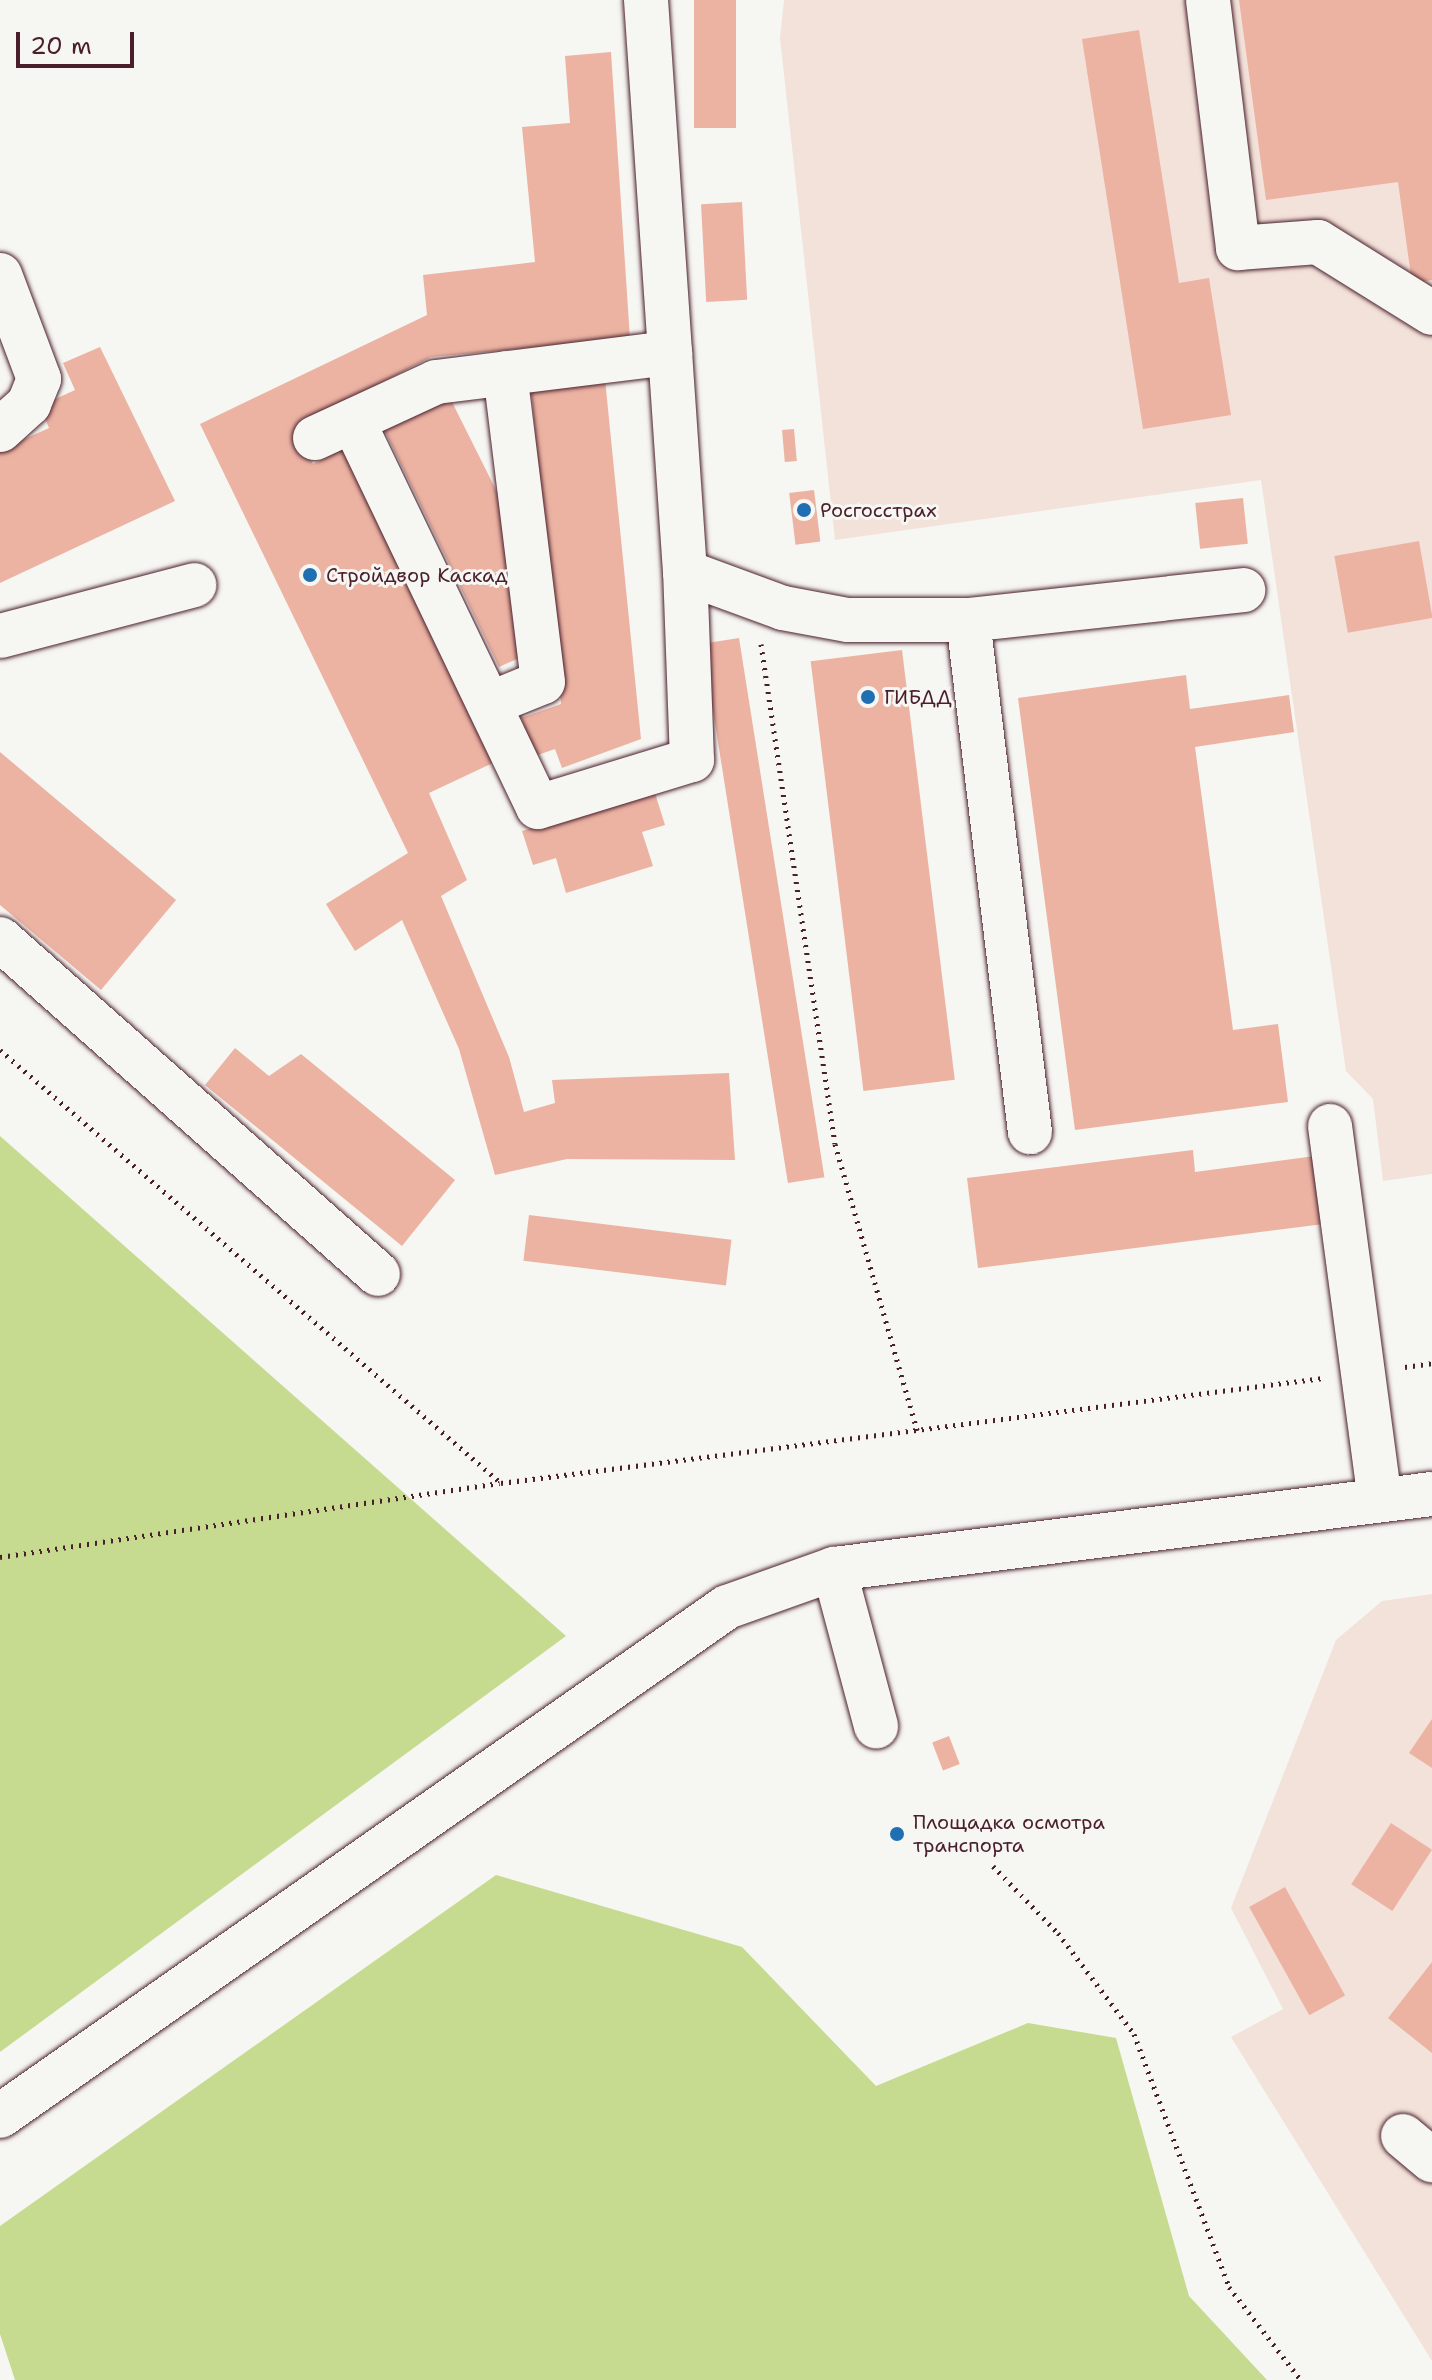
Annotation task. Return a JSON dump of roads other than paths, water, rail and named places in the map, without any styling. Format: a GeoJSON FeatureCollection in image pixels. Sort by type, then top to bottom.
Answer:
{"type":"FeatureCollection","features":[{"type":"Feature","properties":{"kind":"street"},"geometry":{"type":"LineString","coordinates":[[646,0],[685,572],[692,760],[538,807],[489,704],[334,430],[436,382],[670,353]]}},
{"type":"Feature","properties":{"kind":"street"},"geometry":{"type":"LineString","coordinates":[[1208,0],[1238,248],[1318,242],[1432,313]]}},
{"type":"Feature","properties":{"kind":"street"},"geometry":{"type":"LineString","coordinates":[[0,275],[39,379],[29,404],[0,430]]}},
{"type":"Feature","properties":{"kind":"street"},"geometry":{"type":"LineString","coordinates":[[489,704],[543,682],[505,373]]}},
{"type":"Feature","properties":{"kind":"street"},"geometry":{"type":"LineString","coordinates":[[685,572],[755,598],[848,620],[968,620],[1243,590]]}},
{"type":"Feature","properties":{"kind":"street"},"geometry":{"type":"LineString","coordinates":[[0,636],[194,585]]}},
{"type":"Feature","properties":{"kind":"street"},"geometry":{"type":"LineString","coordinates":[[968,620],[1030,1132]]}},
{"type":"Feature","properties":{"kind":"street"},"geometry":{"type":"LineString","coordinates":[[0,939],[378,1274]]}},
{"type":"Feature","properties":{"kind":"street"},"geometry":{"type":"LineString","coordinates":[[1330,1126],[1366,1373],[1380,1500]]}},
{"type":"Feature","properties":{"kind":"street"},"geometry":{"type":"LineString","coordinates":[[0,2116],[727,1607],[834,1569],[1432,1494]]}},
{"type":"Feature","properties":{"kind":"street"},"geometry":{"type":"LineString","coordinates":[[834,1569],[876,1726]]}},
{"type":"Feature","properties":{"kind":"place","name":"Росгосстрах"},"geometry":{"type":"Point","coordinates":[804,510]}},
{"type":"Feature","properties":{"kind":"place","name":"Стройдвор Каскад"},"geometry":{"type":"Point","coordinates":[310,575]}},
{"type":"Feature","properties":{"kind":"place","name":"ГИБДД"},"geometry":{"type":"Point","coordinates":[868,697]}},
{"type":"Feature","properties":{"kind":"place","name":"Площадка осмотра транспорта"},"geometry":{"type":"Point","coordinates":[897,1834]}}]}
